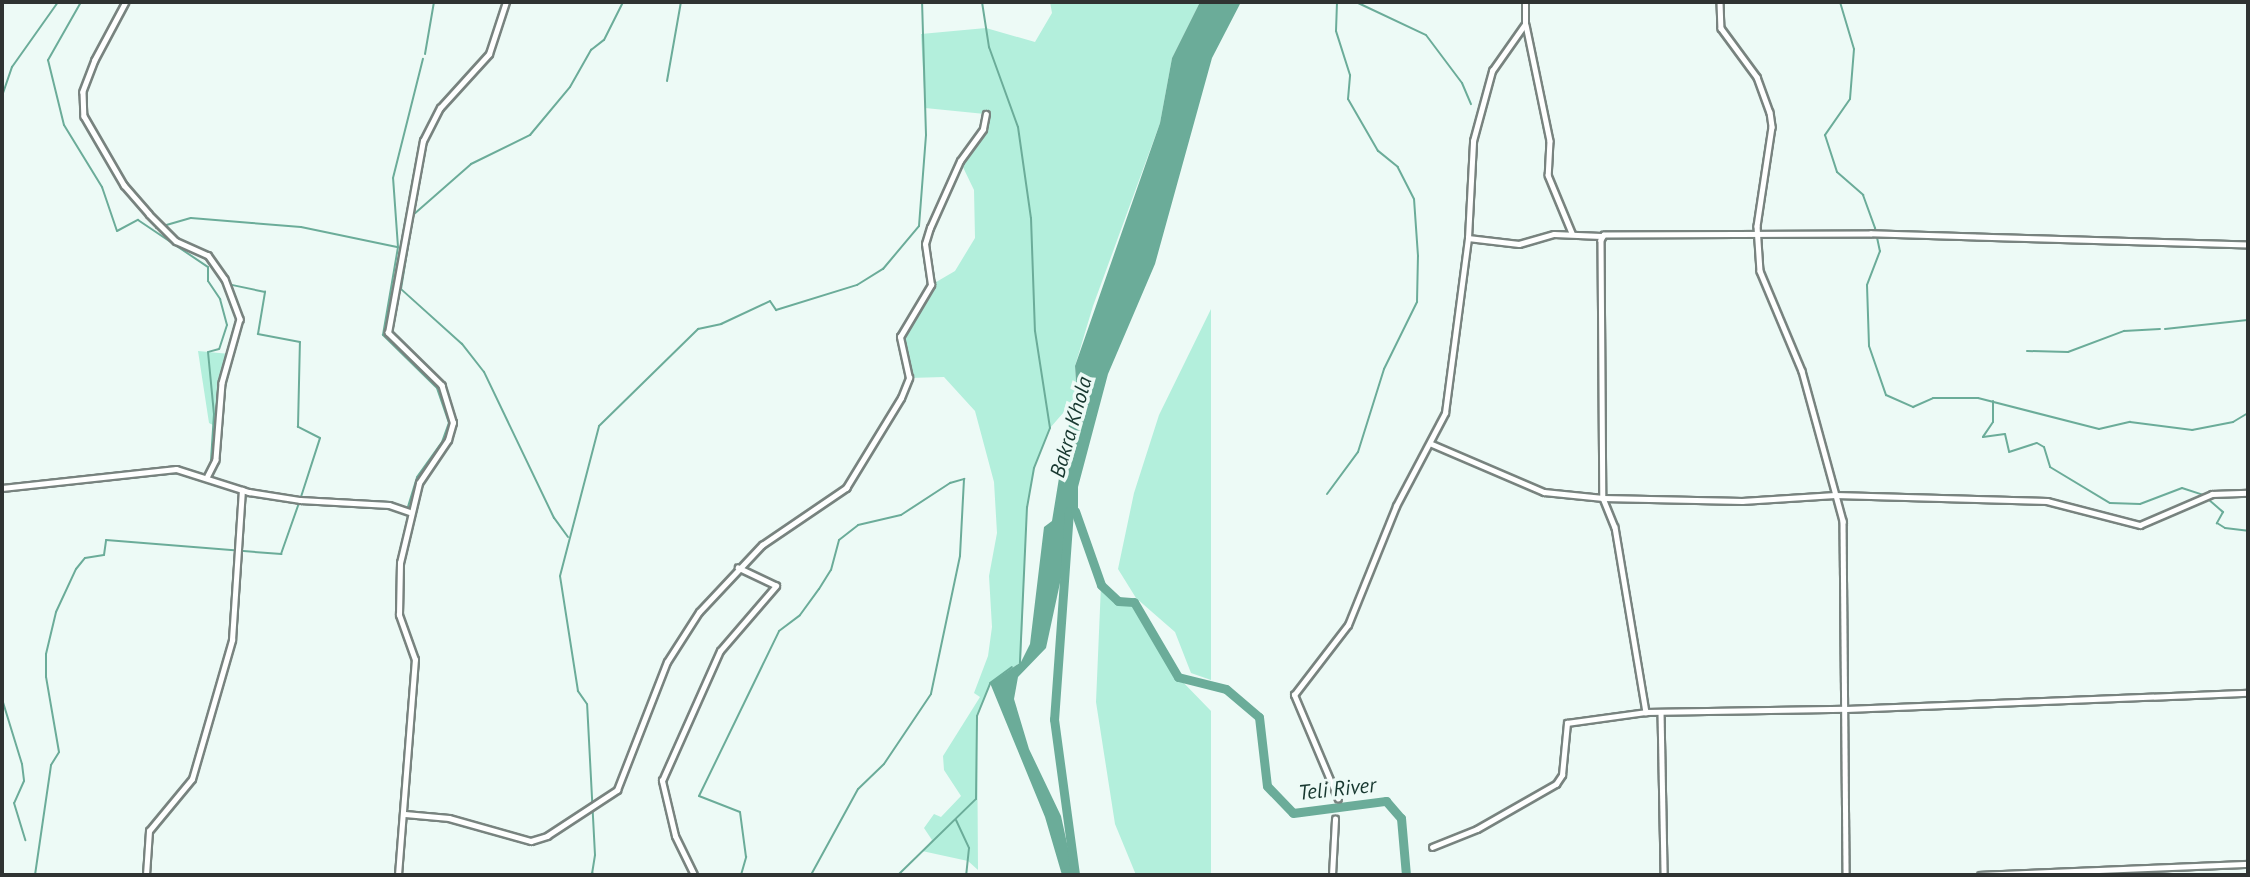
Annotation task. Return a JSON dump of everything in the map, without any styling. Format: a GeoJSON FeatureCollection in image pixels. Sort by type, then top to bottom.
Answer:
{"type":"FeatureCollection","features":[{"type":"Feature","properties":{"kind":"street"},"geometry":{"type":"LineString","coordinates":[[126,2],[94,60],[83,95],[84,116],[124,186],[176,241],[208,255],[225,279],[240,319],[222,383],[216,460],[208,476]]}},
{"type":"Feature","properties":{"kind":"street"},"geometry":{"type":"LineString","coordinates":[[398,875],[405,814],[407,728],[415,660],[399,615],[397,590],[409,512],[419,483],[448,440],[453,423],[442,386],[388,333],[407,216],[429,127],[440,108],[489,54],[506,2]]}},
{"type":"Feature","properties":{"kind":"street"},"geometry":{"type":"LineString","coordinates":[[1525,2],[1525,24],[1550,141],[1548,175],[1572,233]]}},
{"type":"Feature","properties":{"kind":"street"},"geometry":{"type":"LineString","coordinates":[[1720,2],[1721,28],[1757,77],[1772,127],[1757,235],[1760,271],[1802,371],[1843,522],[1846,875]]}},
{"type":"Feature","properties":{"kind":"street"},"geometry":{"type":"LineString","coordinates":[[1338,799],[1294,695],[1348,625],[1396,506],[1432,444],[1448,400],[1468,238],[1473,141],[1493,71],[1525,24]]}},
{"type":"Feature","properties":{"kind":"street"},"geometry":{"type":"LineString","coordinates":[[405,814],[449,818],[531,841],[610,798],[667,662],[699,612],[738,569],[788,524],[846,488],[901,398],[909,379],[900,337],[931,285],[925,244],[960,161],[983,129],[986,114]]}},
{"type":"Feature","properties":{"kind":"street"},"geometry":{"type":"LineString","coordinates":[[1468,238],[1520,244],[1572,233],[1601,236],[1871,234],[2248,245]]}},
{"type":"Feature","properties":{"kind":"street"},"geometry":{"type":"LineString","coordinates":[[1601,236],[1603,498],[1615,527],[1646,712]]}},
{"type":"Feature","properties":{"kind":"street"},"geometry":{"type":"LineString","coordinates":[[1432,444],[1544,492],[1603,498],[1742,501],[1835,495],[2062,502],[2140,525],[2212,494],[2248,493]]}},
{"type":"Feature","properties":{"kind":"street"},"geometry":{"type":"LineString","coordinates":[[2,488],[176,469],[208,476],[242,490],[300,500],[388,505],[409,512]]}},
{"type":"Feature","properties":{"kind":"street"},"geometry":{"type":"LineString","coordinates":[[146,875],[149,831],[192,779],[232,640],[242,490]]}},
{"type":"Feature","properties":{"kind":"street"},"geometry":{"type":"LineString","coordinates":[[694,875],[669,817],[662,781],[720,650],[776,586],[738,569]]}},
{"type":"Feature","properties":{"kind":"street"},"geometry":{"type":"LineString","coordinates":[[1432,846],[1477,829],[1556,784],[1562,775],[1567,723],[1646,712],[1846,709],[2248,693]]}},
{"type":"Feature","properties":{"kind":"street"},"geometry":{"type":"LineString","coordinates":[[1661,712],[1664,875]]}},
{"type":"Feature","properties":{"kind":"street"},"geometry":{"type":"LineString","coordinates":[[1332,875],[1335,819]]}},
{"type":"Feature","properties":{"kind":"street"},"geometry":{"type":"LineString","coordinates":[[1980,875],[2248,864]]}},
{"type":"Feature","properties":{"kind":"shaded area"},"geometry":{"type":"Polygon","coordinates":[[[1050,2],[1200,2],[1172,58],[1160,123],[1093,306],[1075,366],[1077,397],[1050,428],[1034,468],[1027,507],[1021,662],[990,683],[977,716],[978,870],[968,861],[922,851],[932,840],[924,828],[934,814],[941,817],[961,796],[944,770],[943,756],[980,697],[974,693],[988,656],[992,627],[989,576],[997,533],[994,482],[975,411],[944,377],[909,378],[900,337],[931,285],[955,271],[975,238],[974,190],[960,161],[983,129],[985,114],[925,108],[921,34],[986,28],[1035,42],[1052,13],[1050,2]]]}},
{"type":"Feature","properties":{"kind":"shaded area"},"geometry":{"type":"Polygon","coordinates":[[[1211,309],[1211,680],[1191,673],[1175,632],[1136,598],[1118,569],[1134,493],[1159,415],[1211,309]]]}},
{"type":"Feature","properties":{"kind":"shaded area"},"geometry":{"type":"Polygon","coordinates":[[[198,351],[230,354],[222,383],[219,428],[209,423],[198,351]]]}},
{"type":"Feature","properties":{"kind":"shaded area"},"geometry":{"type":"Polygon","coordinates":[[[1101,585],[1118,601],[1134,602],[1178,677],[1211,711],[1211,875],[1136,875],[1115,824],[1096,702],[1101,585]]]}},
{"type":"Feature","properties":{"kind":"water"},"geometry":{"type":"Polygon","coordinates":[[[1200,2],[1241,2],[1212,58],[1155,264],[1108,374],[1078,487],[1078,521],[1069,513],[1066,555],[1046,648],[1018,677],[1014,699],[1029,749],[1061,816],[1074,875],[1062,875],[1045,817],[990,683],[1021,662],[1030,644],[1044,527],[1052,521],[1066,435],[1077,397],[1075,366],[1160,123],[1172,58],[1200,2]]]}},
{"type":"Feature","properties":{"kind":"waterway"},"geometry":{"type":"LineString","coordinates":[[2,96],[12,67],[58,2]]}},
{"type":"Feature","properties":{"kind":"waterway"},"geometry":{"type":"LineString","coordinates":[[81,2],[48,60],[64,125],[102,187],[117,231],[138,220],[208,267],[208,281],[220,299],[227,325],[219,349],[208,352],[214,414],[211,460],[216,467],[210,479]]}},
{"type":"Feature","properties":{"kind":"waterway"},"geometry":{"type":"LineString","coordinates":[[425,54],[434,2]]}},
{"type":"Feature","properties":{"kind":"waterway"},"geometry":{"type":"LineString","coordinates":[[568,537],[554,518],[484,372],[462,344],[401,289],[413,215],[471,164],[530,135],[570,87],[591,50],[604,40],[623,2]]}},
{"type":"Feature","properties":{"kind":"waterway"},"geometry":{"type":"LineString","coordinates":[[667,81],[681,2]]}},
{"type":"Feature","properties":{"kind":"waterway"},"geometry":{"type":"LineString","coordinates":[[592,874],[595,855],[587,704],[578,691],[560,576],[599,426],[698,329],[721,324],[770,301],[776,310],[857,285],[883,269],[919,226],[926,135],[922,2]]}},
{"type":"Feature","properties":{"kind":"waterway"},"geometry":{"type":"LineString","coordinates":[[982,2],[989,47],[1018,127],[1031,218],[1035,331],[1050,428],[1034,468],[1027,507],[1020,663]]}},
{"type":"Feature","properties":{"kind":"waterway"},"geometry":{"type":"LineString","coordinates":[[1327,494],[1358,452],[1384,369],[1417,302],[1418,256],[1414,199],[1398,167],[1378,151],[1348,99],[1350,75],[1336,31],[1337,2]]}},
{"type":"Feature","properties":{"kind":"waterway"},"geometry":{"type":"LineString","coordinates":[[1356,2],[1426,35],[1462,83],[1471,104]]}},
{"type":"Feature","properties":{"kind":"waterway"},"geometry":{"type":"LineString","coordinates":[[1840,2],[1854,49],[1850,99],[1825,135],[1837,172],[1863,195],[1875,228],[1880,251],[1867,285],[1869,346],[1886,395],[1913,407],[1933,398],[1978,398],[2099,429],[2130,422],[2192,430],[2233,422],[2248,413]]}},
{"type":"Feature","properties":{"kind":"waterway"},"geometry":{"type":"LineString","coordinates":[[407,510],[417,477],[442,442],[449,423],[437,388],[383,335],[398,247],[393,178],[423,59]]}},
{"type":"Feature","properties":{"kind":"waterway"},"geometry":{"type":"LineString","coordinates":[[156,228],[191,218],[301,227],[397,247]]}},
{"type":"Feature","properties":{"kind":"waterway"},"geometry":{"type":"LineString","coordinates":[[35,875],[51,765],[59,752],[46,677],[46,654],[56,612],[76,569],[85,558],[104,555],[106,540],[281,554],[300,500],[320,438],[298,427],[300,342],[258,334],[265,292],[233,285]]}},
{"type":"Feature","properties":{"kind":"waterway"},"geometry":{"type":"LineString","coordinates":[[2165,329],[2248,320]]}},
{"type":"Feature","properties":{"kind":"waterway"},"geometry":{"type":"LineString","coordinates":[[2027,351],[2068,352],[2124,331],[2160,329]]}},
{"type":"Feature","properties":{"kind":"waterway"},"geometry":{"type":"LineString","coordinates":[[1993,401],[1993,422],[1983,437],[2005,434],[2009,452],[2037,443],[2044,447],[2050,467],[2110,503],[2140,504],[2182,488],[2204,495]]}},
{"type":"Feature","properties":{"kind":"waterway"},"geometry":{"type":"LineString","coordinates":[[108,479],[182,473]]}},
{"type":"Feature","properties":{"kind":"waterway"},"geometry":{"type":"LineString","coordinates":[[741,875],[746,857],[740,812],[699,796],[779,631],[800,615],[819,589],[831,570],[839,540],[858,525],[901,515],[950,483],[964,479],[960,556],[931,694],[884,764],[858,789],[811,875]]}},
{"type":"Feature","properties":{"kind":"waterway"},"geometry":{"type":"LineString","coordinates":[[52,485],[71,483]]}},
{"type":"Feature","properties":{"kind":"waterway"},"geometry":{"type":"LineString","coordinates":[[2,491],[29,487]]}},
{"type":"Feature","properties":{"kind":"waterway"},"geometry":{"type":"LineString","coordinates":[[2208,499],[2223,512],[2217,523],[2225,528],[2248,531]]}},
{"type":"Feature","properties":{"kind":"waterway","name":"Bakra Khola"},"geometry":{"type":"LineString","coordinates":[[1069,511],[1054,719],[1075,875]]}},
{"type":"Feature","properties":{"kind":"waterway","name":"Teli River"},"geometry":{"type":"LineString","coordinates":[[1075,511],[1101,585],[1118,601],[1134,602],[1178,677],[1226,689],[1259,717],[1267,786],[1293,813],[1386,801],[1401,818],[1406,875]]}},
{"type":"Feature","properties":{"kind":"waterway"},"geometry":{"type":"LineString","coordinates":[[898,875],[976,799],[977,716],[990,683],[1012,667]]}},
{"type":"Feature","properties":{"kind":"waterway"},"geometry":{"type":"LineString","coordinates":[[2,699],[22,764],[24,781],[14,803],[25,840]]}},
{"type":"Feature","properties":{"kind":"waterway"},"geometry":{"type":"LineString","coordinates":[[956,820],[969,848],[966,875]]}}]}
